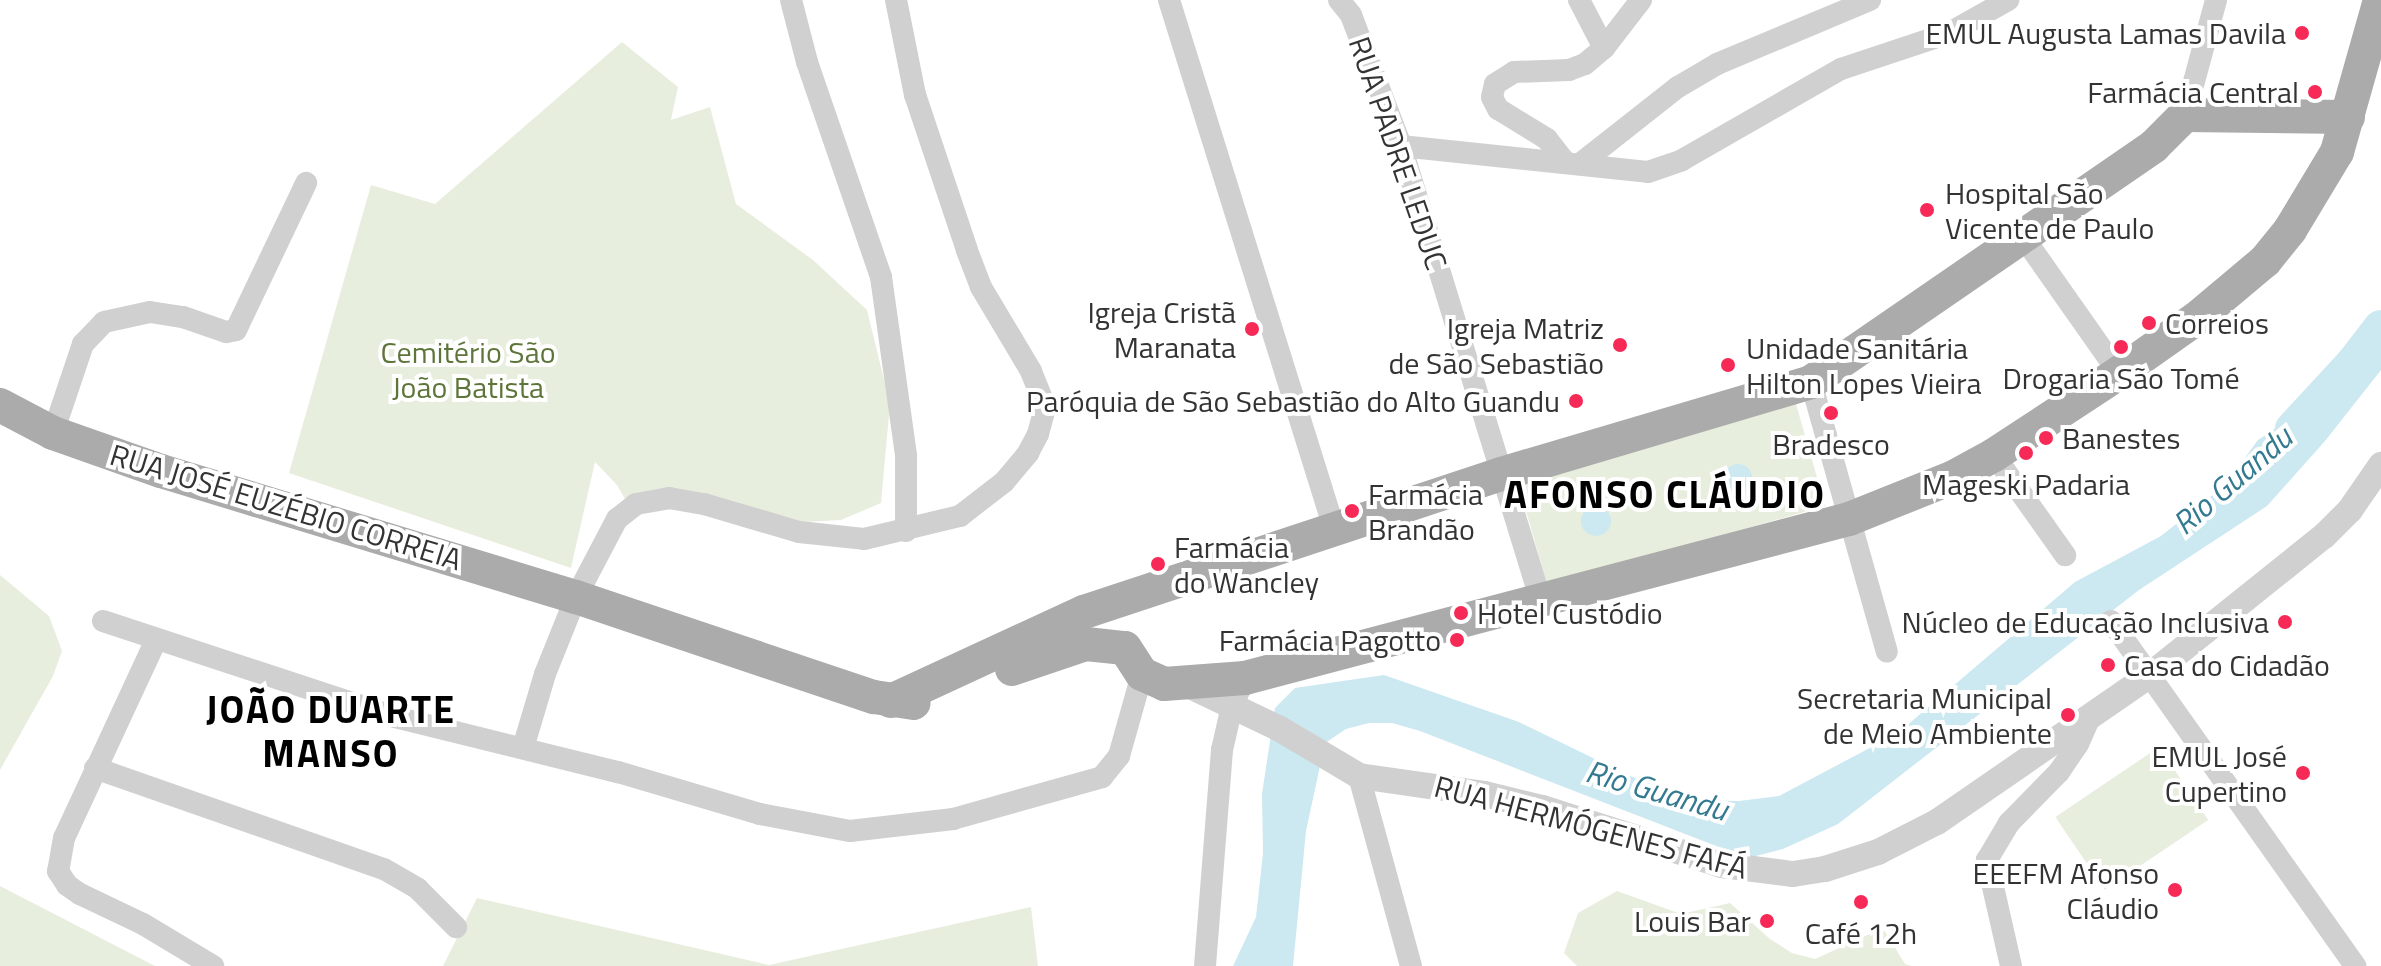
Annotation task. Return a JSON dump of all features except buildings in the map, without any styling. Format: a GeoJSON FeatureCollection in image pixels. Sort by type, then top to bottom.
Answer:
{"type":"FeatureCollection","features":[{"type":"Feature","properties":{"kind":"main road","name":"RUA JOSÉ EUZÉBIO CORREIA"},"geometry":{"type":"LineString","coordinates":[[0,405],[53,433],[161,471],[576,597],[891,701],[913,703],[944,698],[1057,651],[1086,644],[1134,661],[1164,684],[1236,688],[1541,600],[1849,519],[1920,492],[1994,455],[2197,318],[2265,261],[2322,182],[2348,117],[2380,0]]}},
{"type":"Feature","properties":{"kind":"main road"},"geometry":{"type":"LineString","coordinates":[[891,701],[1084,612],[1501,474],[1811,382],[2154,146],[2185,115],[2348,117]]}},
{"type":"Feature","properties":{"kind":"main road"},"geometry":{"type":"LineString","coordinates":[[1134,661],[1136,615],[1157,589]]}},
{"type":"Feature","properties":{"kind":"street"},"geometry":{"type":"LineString","coordinates":[[791,0],[807,62],[881,277],[906,456],[906,531]]}},
{"type":"Feature","properties":{"kind":"street"},"geometry":{"type":"LineString","coordinates":[[523,748],[545,674],[576,597],[617,519],[636,504],[650,499],[669,498],[704,504],[799,532],[864,539],[960,516],[985,501],[1028,453],[1044,412],[1031,371],[981,287],[967,250],[915,95],[896,0]]}},
{"type":"Feature","properties":{"kind":"street"},"geometry":{"type":"LineString","coordinates":[[1169,0],[1334,528]]}},
{"type":"Feature","properties":{"kind":"street"},"geometry":{"type":"LineString","coordinates":[[1579,0],[1604,48]]}},
{"type":"Feature","properties":{"kind":"street"},"geometry":{"type":"LineString","coordinates":[[1573,163],[1547,139],[1498,109],[1493,89],[1498,80],[1514,72],[1569,70],[1585,64],[1604,48],[1641,0]]}},
{"type":"Feature","properties":{"kind":"street"},"geometry":{"type":"LineString","coordinates":[[1573,163],[1678,87],[1717,64],[1870,0]]}},
{"type":"Feature","properties":{"kind":"street"},"geometry":{"type":"LineString","coordinates":[[1401,146],[1637,172],[1674,164],[1841,69],[1949,33],[2008,0]]}},
{"type":"Feature","properties":{"kind":"street"},"geometry":{"type":"LineString","coordinates":[[2185,115],[2216,0]]}},
{"type":"Feature","properties":{"kind":"street","name":"RUA PADRE LEDUC"},"geometry":{"type":"LineString","coordinates":[[1345,8],[1401,146],[1541,600]]}},
{"type":"Feature","properties":{"kind":"street"},"geometry":{"type":"LineString","coordinates":[[53,433],[83,344],[104,322],[150,312],[183,317],[227,333],[236,330],[306,183]]}},
{"type":"Feature","properties":{"kind":"street"},"geometry":{"type":"LineString","coordinates":[[2024,238],[2119,373]]}},
{"type":"Feature","properties":{"kind":"street"},"geometry":{"type":"LineString","coordinates":[[1811,382],[1887,652]]}},
{"type":"Feature","properties":{"kind":"street"},"geometry":{"type":"LineString","coordinates":[[1994,455],[2065,555]]}},
{"type":"Feature","properties":{"kind":"street","name":"RUA HERMÓGENES FAFÁ"},"geometry":{"type":"LineString","coordinates":[[1236,688],[1280,729],[1359,776],[1484,794],[1542,808],[1722,865],[1793,874],[1825,869],[1878,852],[1937,822],[2149,676],[2324,536],[2350,510],[2381,465]]}},
{"type":"Feature","properties":{"kind":"street"},"geometry":{"type":"LineString","coordinates":[[103,621],[339,701],[760,814],[826,828],[874,831],[953,819],[1102,777],[1116,763],[1134,661]]}},
{"type":"Feature","properties":{"kind":"street"},"geometry":{"type":"LineString","coordinates":[[2111,621],[2355,966]]}},
{"type":"Feature","properties":{"kind":"street"},"geometry":{"type":"LineString","coordinates":[[156,640],[64,838],[58,865],[63,881],[80,894],[143,924],[213,966]]}},
{"type":"Feature","properties":{"kind":"street"},"geometry":{"type":"LineString","coordinates":[[1205,966],[1222,750],[1236,688]]}},
{"type":"Feature","properties":{"kind":"street"},"geometry":{"type":"LineString","coordinates":[[2011,966],[1987,860],[2009,823],[2059,772],[2078,744],[2090,717]]}},
{"type":"Feature","properties":{"kind":"street"},"geometry":{"type":"LineString","coordinates":[[95,768],[384,869],[418,889],[456,927]]}},
{"type":"Feature","properties":{"kind":"street"},"geometry":{"type":"LineString","coordinates":[[1359,776],[1411,966]]}},
{"type":"Feature","properties":{"kind":"green space","name":"Cemitério São João Batista"},"geometry":{"type":"Polygon","coordinates":[[[622,42],[678,87],[671,120],[710,107],[736,204],[813,260],[867,310],[890,404],[881,503],[841,520],[769,524],[711,511],[628,504],[617,485],[595,462],[571,568],[289,473],[371,185],[435,204],[622,42]]]}},
{"type":"Feature","properties":{"kind":"green space"},"geometry":{"type":"Polygon","coordinates":[[[1796,404],[1825,506],[1547,586],[1518,484],[1796,404]]]}},
{"type":"Feature","properties":{"kind":"green space"},"geometry":{"type":"Polygon","coordinates":[[[0,575],[49,616],[62,651],[53,676],[0,770],[0,575]]]}},
{"type":"Feature","properties":{"kind":"green space"},"geometry":{"type":"Polygon","coordinates":[[[2159,747],[2208,820],[2105,890],[2055,817],[2159,747]]]}},
{"type":"Feature","properties":{"kind":"green space"},"geometry":{"type":"Polygon","coordinates":[[[0,886],[155,966],[0,966],[0,886]]]}},
{"type":"Feature","properties":{"kind":"green space"},"geometry":{"type":"Polygon","coordinates":[[[1617,891],[1681,914],[1730,903],[1770,939],[1792,953],[1815,959],[1883,928],[1905,964],[1912,966],[1577,966],[1564,953],[1578,913],[1617,891]]]}},
{"type":"Feature","properties":{"kind":"green space"},"geometry":{"type":"Polygon","coordinates":[[[477,898],[769,965],[1031,907],[1038,966],[443,966],[477,898]]]}},
{"type":"Feature","properties":{"kind":"water"},"geometry":{"type":"Polygon","coordinates":[[[2381,313],[2381,370],[2325,441],[2267,506],[2139,590],[1838,824],[1783,849],[1752,857],[1729,851],[1420,731],[1392,723],[1369,723],[1346,729],[1325,743],[1306,831],[1293,966],[1233,966],[1256,917],[1263,853],[1262,794],[1275,708],[1295,688],[1384,675],[1519,722],[1630,776],[1695,800],[1739,801],[1779,796],[1898,733],[2075,582],[2161,536],[2224,486],[2258,440],[2336,387],[2381,313]]]}},
{"type":"Feature","properties":{"kind":"water"},"geometry":{"type":"Polygon","coordinates":[[[1738,464],[1748,468],[1752,478],[1748,488],[1738,492],[1728,488],[1724,478],[1728,468],[1738,464]]]}},
{"type":"Feature","properties":{"kind":"water"},"geometry":{"type":"Polygon","coordinates":[[[1596,506],[1607,510],[1611,521],[1607,532],[1596,536],[1585,532],[1581,521],[1585,510],[1596,506]]]}},
{"type":"Feature","properties":{"kind":"waterway","name":"Rio Guandu"},"geometry":{"type":"LineString","coordinates":[[2293,429],[2354,363],[2381,328]]}},
{"type":"Feature","properties":{"kind":"place","name":"EMUL Augusta Lamas Davila"},"geometry":{"type":"Point","coordinates":[2302,33]}},
{"type":"Feature","properties":{"kind":"place","name":"Farmácia Central"},"geometry":{"type":"Point","coordinates":[2315,92]}},
{"type":"Feature","properties":{"kind":"place","name":"Hospital São Vicente de Paulo"},"geometry":{"type":"Point","coordinates":[1927,210]}},
{"type":"Feature","properties":{"kind":"place","name":"Correios"},"geometry":{"type":"Point","coordinates":[2149,323]}},
{"type":"Feature","properties":{"kind":"place","name":"Igreja Cristã Maranata"},"geometry":{"type":"Point","coordinates":[1252,329]}},
{"type":"Feature","properties":{"kind":"place","name":"Igreja Matriz de São Sebastião"},"geometry":{"type":"Point","coordinates":[1620,345]}},
{"type":"Feature","properties":{"kind":"place","name":"Drogaria São Tomé"},"geometry":{"type":"Point","coordinates":[2121,347]}},
{"type":"Feature","properties":{"kind":"place","name":"Unidade Sanitária Hilton Lopes Vieira"},"geometry":{"type":"Point","coordinates":[1728,365]}},
{"type":"Feature","properties":{"kind":"place","name":"Paróquia de São Sebastião do Alto Guandu"},"geometry":{"type":"Point","coordinates":[1576,401]}},
{"type":"Feature","properties":{"kind":"place","name":"Bradesco"},"geometry":{"type":"Point","coordinates":[1831,413]}},
{"type":"Feature","properties":{"kind":"place","name":"Banestes"},"geometry":{"type":"Point","coordinates":[2046,438]}},
{"type":"Feature","properties":{"kind":"place","name":"Mageski Padaria"},"geometry":{"type":"Point","coordinates":[2026,453]}},
{"type":"Feature","properties":{"kind":"place","name":"Farmácia Brandão"},"geometry":{"type":"Point","coordinates":[1352,511]}},
{"type":"Feature","properties":{"kind":"place","name":"Farmácia do Wancley"},"geometry":{"type":"Point","coordinates":[1158,564]}},
{"type":"Feature","properties":{"kind":"place","name":"Hotel Custódio"},"geometry":{"type":"Point","coordinates":[1461,613]}},
{"type":"Feature","properties":{"kind":"place","name":"Núcleo de Educação Inclusiva"},"geometry":{"type":"Point","coordinates":[2285,622]}},
{"type":"Feature","properties":{"kind":"place","name":"Farmácia Pagotto"},"geometry":{"type":"Point","coordinates":[1457,640]}},
{"type":"Feature","properties":{"kind":"place","name":"Casa do Cidadão"},"geometry":{"type":"Point","coordinates":[2108,665]}},
{"type":"Feature","properties":{"kind":"place","name":"Secretaria Municipal de Meio Ambiente"},"geometry":{"type":"Point","coordinates":[2068,715]}},
{"type":"Feature","properties":{"kind":"place","name":"EMUL José Cupertino"},"geometry":{"type":"Point","coordinates":[2303,773]}},
{"type":"Feature","properties":{"kind":"place","name":"EEEFM Afonso Cláudio"},"geometry":{"type":"Point","coordinates":[2175,890]}},
{"type":"Feature","properties":{"kind":"place","name":"Café 12h"},"geometry":{"type":"Point","coordinates":[1861,902]}},
{"type":"Feature","properties":{"kind":"place","name":"Louis Bar"},"geometry":{"type":"Point","coordinates":[1767,921]}},
{"type":"Feature","properties":{"kind":"district","name":"AFONSO CLÁUDIO"},"geometry":{"type":"Point","coordinates":[1665,495]}},
{"type":"Feature","properties":{"kind":"district","name":"JOÃO DUARTE MANSO"},"geometry":{"type":"Point","coordinates":[331,732]}}]}
